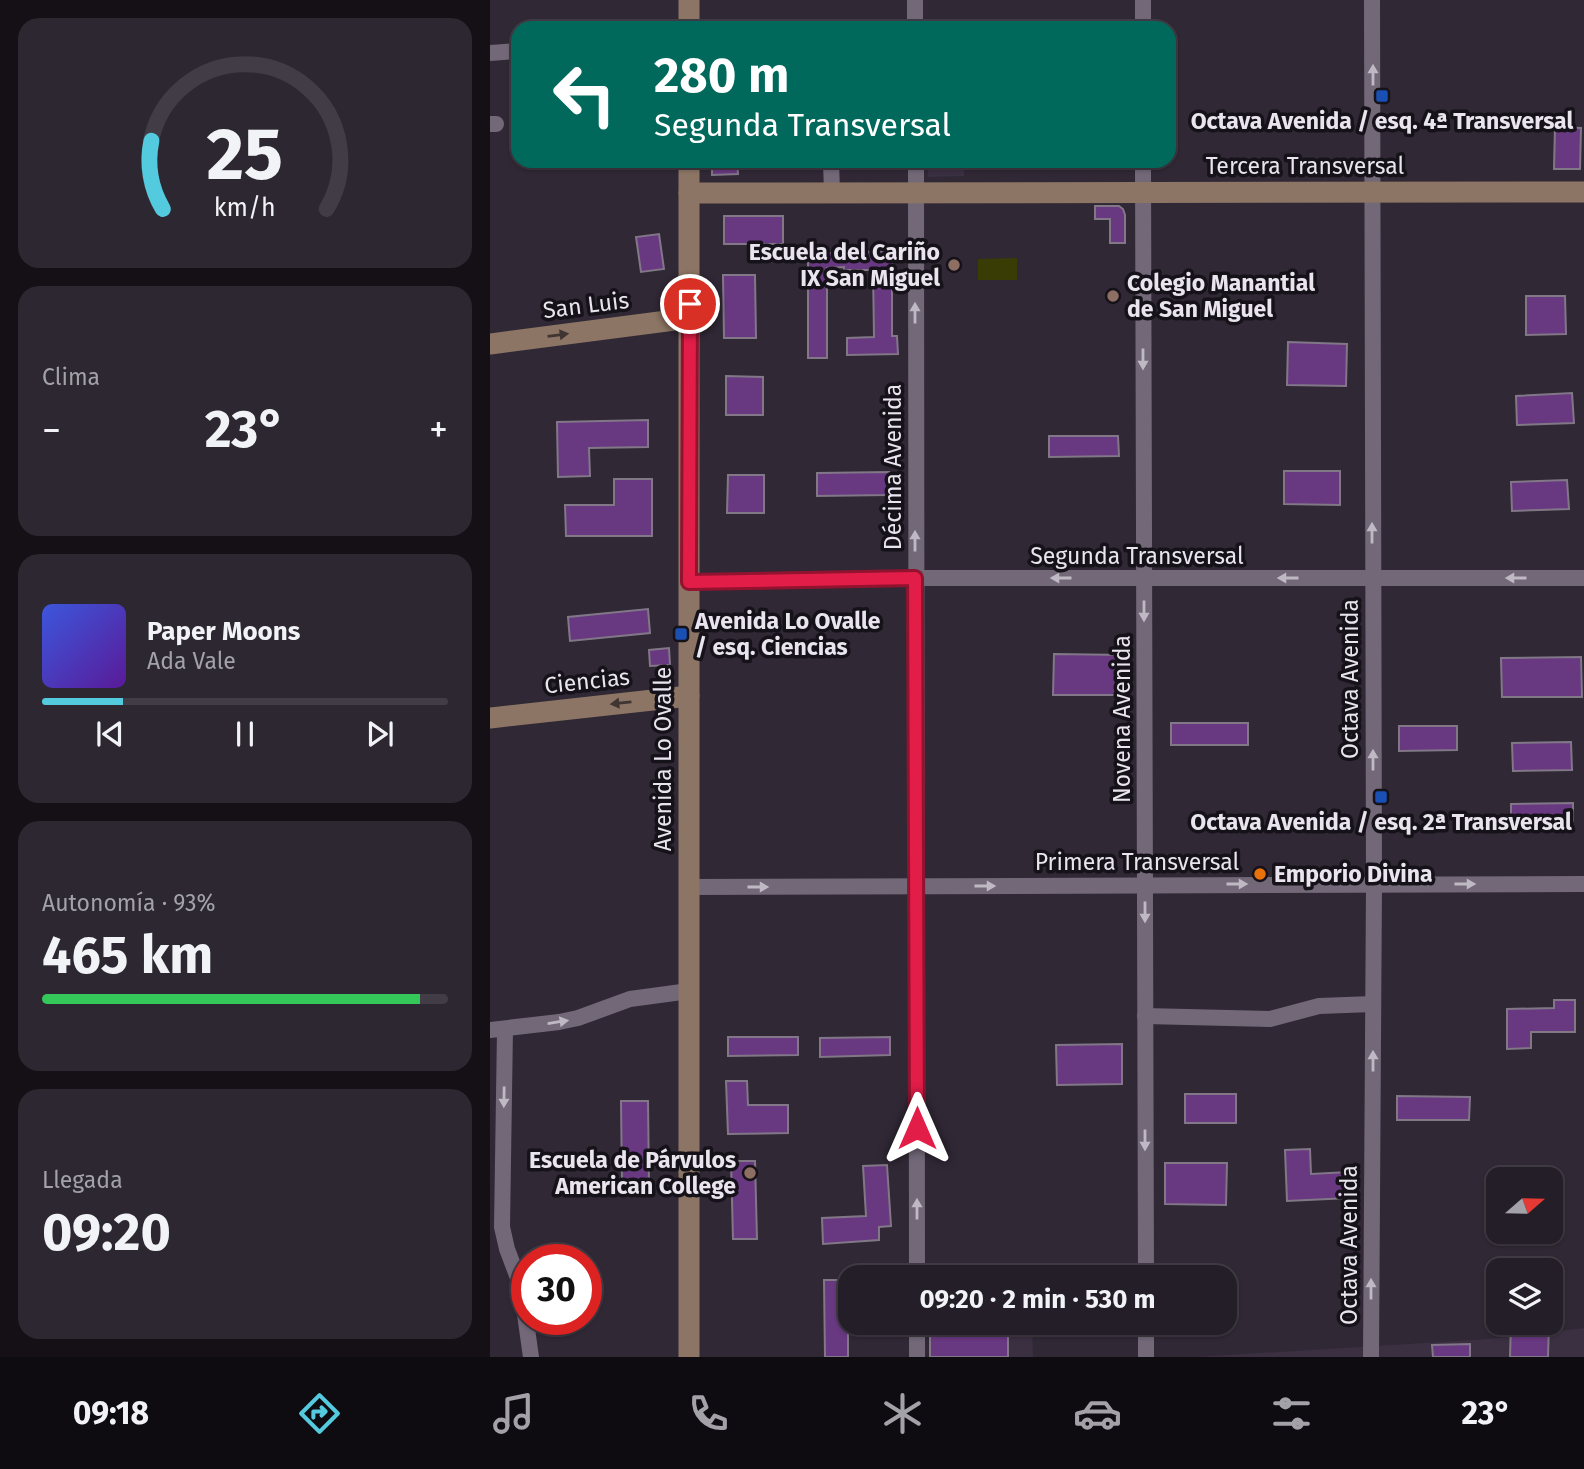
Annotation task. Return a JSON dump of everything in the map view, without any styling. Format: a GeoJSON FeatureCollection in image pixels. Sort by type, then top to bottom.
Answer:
{"type":"FeatureCollection","features":[{"type":"Feature","properties":{"kind":"street"},"geometry":{"type":"LineString","coordinates":[[689,0],[689,21]]}},
{"type":"Feature","properties":{"kind":"street"},"geometry":{"type":"LineString","coordinates":[[915,0],[915,21]]}},
{"type":"Feature","properties":{"kind":"street"},"geometry":{"type":"LineString","coordinates":[[1143,0],[1143,21]]}},
{"type":"Feature","properties":{"kind":"street","name":"Octava Avenida"},"geometry":{"type":"LineString","coordinates":[[1371,1357],[1374,884],[1372,0]]}},
{"type":"Feature","properties":{"kind":"street"},"geometry":{"type":"LineString","coordinates":[[490,53],[511,52]]}},
{"type":"Feature","properties":{"kind":"street","name":"Avenida Lo Ovalle"},"geometry":{"type":"LineString","coordinates":[[689,168],[689,1357]]}},
{"type":"Feature","properties":{"kind":"street"},"geometry":{"type":"LineString","coordinates":[[831,168],[832,193]]}},
{"type":"Feature","properties":{"kind":"street","name":"Décima Avenida"},"geometry":{"type":"LineString","coordinates":[[916,168],[917,1265]]}},
{"type":"Feature","properties":{"kind":"street","name":"Novena Avenida"},"geometry":{"type":"LineString","coordinates":[[1143,168],[1146,1265]]}},
{"type":"Feature","properties":{"kind":"street","name":"Tercera Transversal"},"geometry":{"type":"LineString","coordinates":[[689,193],[1584,192]]}},
{"type":"Feature","properties":{"kind":"street","name":"San Luis"},"geometry":{"type":"LineString","coordinates":[[490,344],[690,318]]}},
{"type":"Feature","properties":{"kind":"street","name":"Segunda Transversal"},"geometry":{"type":"LineString","coordinates":[[689,582],[915,578],[1584,578]]}},
{"type":"Feature","properties":{"kind":"street","name":"Ciencias"},"geometry":{"type":"LineString","coordinates":[[490,718],[689,696]]}},
{"type":"Feature","properties":{"kind":"street","name":"Primera Transversal"},"geometry":{"type":"LineString","coordinates":[[689,887],[1584,884]]}},
{"type":"Feature","properties":{"kind":"street"},"geometry":{"type":"LineString","coordinates":[[531,1357],[521,1286],[506,1249],[502,1227],[497,1030],[569,1020],[630,999],[690,991]]}},
{"type":"Feature","properties":{"kind":"street"},"geometry":{"type":"LineString","coordinates":[[1145,1016],[1270,1019],[1319,1006],[1373,1004]]}},
{"type":"Feature","properties":{"kind":"street"},"geometry":{"type":"LineString","coordinates":[[917,1335],[917,1357]]}},
{"type":"Feature","properties":{"kind":"street"},"geometry":{"type":"LineString","coordinates":[[1146,1335],[1146,1357]]}},
{"type":"Feature","properties":{"kind":"shaded area"},"geometry":{"type":"Polygon","coordinates":[[[928,168],[964,168],[964,176],[928,177],[928,168]]]}},
{"type":"Feature","properties":{"kind":"shaded area"},"geometry":{"type":"Polygon","coordinates":[[[1017,258],[1017,280],[978,280],[978,259],[1017,258]]]}},
{"type":"Feature","properties":{"kind":"shaded area"},"geometry":{"type":"Polygon","coordinates":[[[1584,1328],[1584,1357],[1195,1357],[1524,1335],[1563,1335],[1563,1330],[1584,1328]]]}},
{"type":"Feature","properties":{"kind":"shaded area"},"geometry":{"type":"Polygon","coordinates":[[[930,1335],[1032,1335],[1033,1357],[930,1357],[930,1335]]]}},
{"type":"Feature","properties":{"kind":"building"},"geometry":{"type":"Polygon","coordinates":[[[1555,127],[1581,128],[1580,169],[1554,169],[1555,127]]]}},
{"type":"Feature","properties":{"kind":"building"},"geometry":{"type":"Polygon","coordinates":[[[712,168],[738,168],[738,174],[712,175],[712,168]]]}},
{"type":"Feature","properties":{"kind":"building"},"geometry":{"type":"Polygon","coordinates":[[[1095,206],[1119,206],[1123,209],[1125,243],[1110,243],[1110,219],[1095,219],[1095,206]]]}},
{"type":"Feature","properties":{"kind":"building"},"geometry":{"type":"Polygon","coordinates":[[[724,216],[783,216],[783,244],[724,244],[724,216]]]}},
{"type":"Feature","properties":{"kind":"building"},"geometry":{"type":"Polygon","coordinates":[[[659,234],[664,269],[641,272],[636,237],[659,234]]]}},
{"type":"Feature","properties":{"kind":"building"},"geometry":{"type":"Polygon","coordinates":[[[808,251],[892,251],[892,336],[897,336],[898,354],[847,355],[847,338],[874,337],[873,270],[844,270],[844,267],[827,268],[827,358],[808,358],[808,251]]]}},
{"type":"Feature","properties":{"kind":"building"},"geometry":{"type":"Polygon","coordinates":[[[723,275],[755,275],[756,338],[724,338],[723,275]]]}},
{"type":"Feature","properties":{"kind":"building"},"geometry":{"type":"Polygon","coordinates":[[[1526,296],[1565,296],[1566,334],[1526,335],[1526,296]]]}},
{"type":"Feature","properties":{"kind":"building"},"geometry":{"type":"Polygon","coordinates":[[[1288,342],[1347,344],[1346,386],[1287,385],[1288,342]]]}},
{"type":"Feature","properties":{"kind":"building"},"geometry":{"type":"Polygon","coordinates":[[[726,376],[763,377],[763,415],[726,415],[726,376]]]}},
{"type":"Feature","properties":{"kind":"building"},"geometry":{"type":"Polygon","coordinates":[[[1572,393],[1574,423],[1517,425],[1516,396],[1572,393]]]}},
{"type":"Feature","properties":{"kind":"building"},"geometry":{"type":"Polygon","coordinates":[[[648,420],[648,447],[589,448],[590,476],[558,477],[557,422],[648,420]]]}},
{"type":"Feature","properties":{"kind":"building"},"geometry":{"type":"Polygon","coordinates":[[[1049,436],[1118,436],[1119,456],[1049,457],[1049,436]]]}},
{"type":"Feature","properties":{"kind":"building"},"geometry":{"type":"Polygon","coordinates":[[[1284,471],[1340,471],[1340,505],[1284,504],[1284,471]]]}},
{"type":"Feature","properties":{"kind":"building"},"geometry":{"type":"Polygon","coordinates":[[[889,472],[889,495],[817,496],[817,473],[889,472]]]}},
{"type":"Feature","properties":{"kind":"building"},"geometry":{"type":"Polygon","coordinates":[[[728,475],[764,475],[764,513],[727,513],[728,475]]]}},
{"type":"Feature","properties":{"kind":"building"},"geometry":{"type":"Polygon","coordinates":[[[614,479],[652,479],[652,536],[566,536],[565,505],[614,505],[614,479]]]}},
{"type":"Feature","properties":{"kind":"building"},"geometry":{"type":"Polygon","coordinates":[[[1567,480],[1569,509],[1512,511],[1511,482],[1567,480]]]}},
{"type":"Feature","properties":{"kind":"building"},"geometry":{"type":"Polygon","coordinates":[[[648,609],[650,633],[570,641],[568,617],[648,609]]]}},
{"type":"Feature","properties":{"kind":"building"},"geometry":{"type":"Polygon","coordinates":[[[669,648],[670,665],[650,666],[649,650],[669,648]]]}},
{"type":"Feature","properties":{"kind":"building"},"geometry":{"type":"Polygon","coordinates":[[[1054,654],[1126,655],[1126,695],[1053,695],[1054,654]]]}},
{"type":"Feature","properties":{"kind":"building"},"geometry":{"type":"Polygon","coordinates":[[[1581,657],[1582,697],[1502,697],[1501,658],[1581,657]]]}},
{"type":"Feature","properties":{"kind":"building"},"geometry":{"type":"Polygon","coordinates":[[[1171,723],[1248,723],[1248,745],[1171,745],[1171,723]]]}},
{"type":"Feature","properties":{"kind":"building"},"geometry":{"type":"Polygon","coordinates":[[[1399,726],[1457,726],[1457,750],[1399,751],[1399,726]]]}},
{"type":"Feature","properties":{"kind":"building"},"geometry":{"type":"Polygon","coordinates":[[[1571,742],[1572,770],[1513,771],[1512,743],[1571,742]]]}},
{"type":"Feature","properties":{"kind":"building"},"geometry":{"type":"Polygon","coordinates":[[[1573,803],[1573,821],[1511,822],[1511,804],[1573,803]]]}},
{"type":"Feature","properties":{"kind":"building"},"geometry":{"type":"Polygon","coordinates":[[[1554,1000],[1575,1000],[1575,1032],[1531,1032],[1531,1048],[1507,1049],[1507,1009],[1554,1008],[1554,1000]]]}},
{"type":"Feature","properties":{"kind":"building"},"geometry":{"type":"Polygon","coordinates":[[[728,1037],[798,1037],[798,1055],[728,1056],[728,1037]]]}},
{"type":"Feature","properties":{"kind":"building"},"geometry":{"type":"Polygon","coordinates":[[[890,1037],[890,1055],[820,1057],[820,1038],[890,1037]]]}},
{"type":"Feature","properties":{"kind":"building"},"geometry":{"type":"Polygon","coordinates":[[[1122,1044],[1122,1084],[1057,1085],[1056,1045],[1122,1044]]]}},
{"type":"Feature","properties":{"kind":"building"},"geometry":{"type":"Polygon","coordinates":[[[726,1081],[747,1081],[748,1105],[788,1105],[788,1133],[728,1134],[726,1081]]]}},
{"type":"Feature","properties":{"kind":"building"},"geometry":{"type":"Polygon","coordinates":[[[1185,1094],[1236,1094],[1236,1123],[1185,1123],[1185,1094]]]}},
{"type":"Feature","properties":{"kind":"building"},"geometry":{"type":"Polygon","coordinates":[[[1397,1096],[1470,1097],[1469,1120],[1397,1120],[1397,1096]]]}},
{"type":"Feature","properties":{"kind":"building"},"geometry":{"type":"Polygon","coordinates":[[[621,1101],[648,1101],[649,1184],[622,1185],[621,1101]]]}},
{"type":"Feature","properties":{"kind":"building"},"geometry":{"type":"Polygon","coordinates":[[[1310,1149],[1311,1174],[1348,1172],[1349,1198],[1287,1201],[1285,1150],[1310,1149]]]}},
{"type":"Feature","properties":{"kind":"building"},"geometry":{"type":"Polygon","coordinates":[[[731,1161],[755,1161],[757,1239],[733,1239],[731,1161]]]}},
{"type":"Feature","properties":{"kind":"building"},"geometry":{"type":"Polygon","coordinates":[[[1165,1163],[1227,1163],[1226,1205],[1165,1204],[1165,1163]]]}},
{"type":"Feature","properties":{"kind":"building"},"geometry":{"type":"Polygon","coordinates":[[[887,1165],[891,1226],[879,1227],[879,1240],[823,1244],[822,1218],[866,1216],[863,1166],[887,1165]]]}},
{"type":"Feature","properties":{"kind":"building"},"geometry":{"type":"Polygon","coordinates":[[[824,1280],[838,1280],[838,1335],[848,1335],[848,1357],[825,1357],[824,1280]]]}},
{"type":"Feature","properties":{"kind":"building"},"geometry":{"type":"Polygon","coordinates":[[[930,1335],[1008,1335],[1008,1357],[930,1357],[930,1335]]]}},
{"type":"Feature","properties":{"kind":"building"},"geometry":{"type":"Polygon","coordinates":[[[1511,1335],[1549,1335],[1548,1357],[1510,1357],[1511,1335]]]}},
{"type":"Feature","properties":{"kind":"building"},"geometry":{"type":"Polygon","coordinates":[[[1470,1344],[1470,1357],[1433,1357],[1432,1345],[1470,1344]]]}},
{"type":"Feature","properties":{"kind":"place","name":"Octava Avenida / esq. 4ª Transversal"},"geometry":{"type":"Point","coordinates":[1382,96]}},
{"type":"Feature","properties":{"kind":"place","name":"Escuela del Cariño IX San Miguel"},"geometry":{"type":"Point","coordinates":[954,265]}},
{"type":"Feature","properties":{"kind":"place","name":"Colegio Manantial de San Miguel"},"geometry":{"type":"Point","coordinates":[1113,296]}},
{"type":"Feature","properties":{"kind":"place","name":"Avenida Lo Ovalle / esq. Ciencias"},"geometry":{"type":"Point","coordinates":[681,634]}},
{"type":"Feature","properties":{"kind":"place","name":"Octava Avenida / esq. 2ª Transversal"},"geometry":{"type":"Point","coordinates":[1381,797]}},
{"type":"Feature","properties":{"kind":"place","name":"Emporio Divina"},"geometry":{"type":"Point","coordinates":[1260,874]}},
{"type":"Feature","properties":{"kind":"place","name":"Escuela de Párvulos American College"},"geometry":{"type":"Point","coordinates":[750,1173]}},
{"type":"Feature","properties":{"kind":"route"},"geometry":{"type":"LineString","coordinates":[[690,304],[689,582],[915,578],[917,1128]]}}]}
